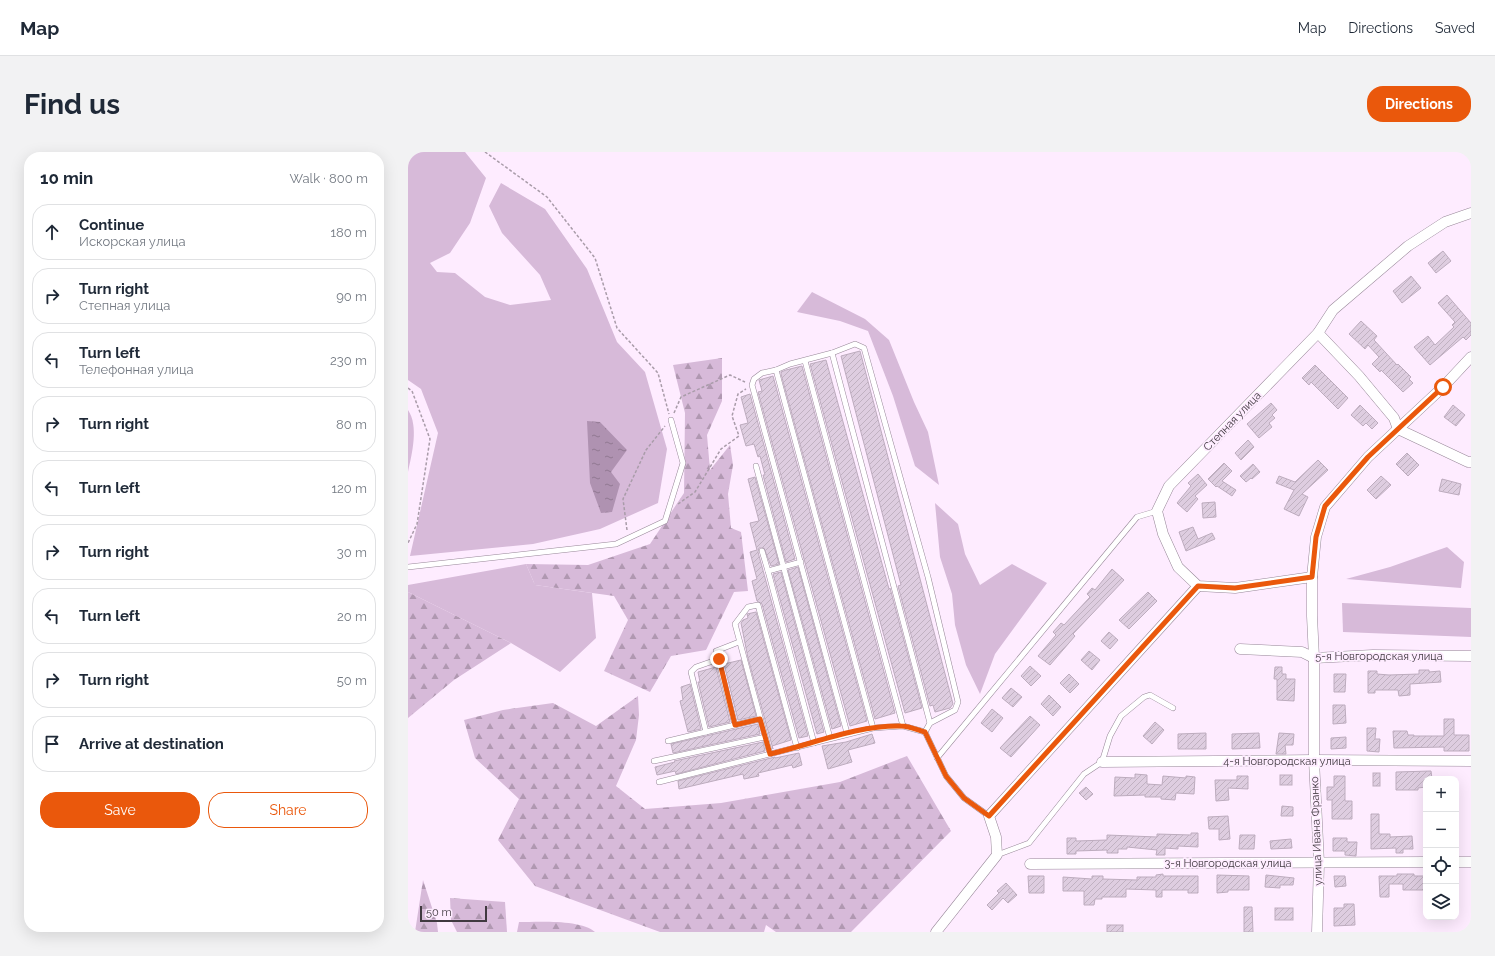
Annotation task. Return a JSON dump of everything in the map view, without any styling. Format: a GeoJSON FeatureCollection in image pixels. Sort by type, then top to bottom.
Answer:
{"type":"FeatureCollection","features":[{"type":"Feature","properties":{"kind":"street","name":"Степная улица"},"geometry":{"type":"LineString","coordinates":[[1157,510],[1169,486],[1318,333],[1333,310],[1408,246],[1446,222],[1471,213]]}},
{"type":"Feature","properties":{"kind":"street"},"geometry":{"type":"LineString","coordinates":[[1318,333],[1359,376],[1394,418],[1398,429],[1468,462],[1471,462]]}},
{"type":"Feature","properties":{"kind":"street","name":"улица Ивана Франко"},"geometry":{"type":"LineString","coordinates":[[1317,932],[1319,863],[1314,760],[1314,658],[1312,616],[1312,577],[1316,537],[1325,506],[1368,457],[1471,357]]}},
{"type":"Feature","properties":{"kind":"street"},"geometry":{"type":"LineString","coordinates":[[1157,510],[1163,534],[1178,567],[1198,586],[1235,588],[1312,577]]}},
{"type":"Feature","properties":{"kind":"street"},"geometry":{"type":"LineString","coordinates":[[936,932],[997,855],[996,837],[989,816],[1198,586]]}},
{"type":"Feature","properties":{"kind":"street","name":"5-я Новгородская улица"},"geometry":{"type":"LineString","coordinates":[[1240,649],[1302,652],[1314,658],[1373,655],[1471,656]]}},
{"type":"Feature","properties":{"kind":"street","name":"4-я Новгородская улица"},"geometry":{"type":"LineString","coordinates":[[1102,762],[1314,760],[1471,761]]}},
{"type":"Feature","properties":{"kind":"street","name":"3-я Новгородская улица"},"geometry":{"type":"LineString","coordinates":[[1030,864],[1423,862]]}},
{"type":"Feature","properties":{"kind":"street"},"geometry":{"type":"LineString","coordinates":[[1459,862],[1471,862]]}},
{"type":"Feature","properties":{"kind":"lane"},"geometry":{"type":"LineString","coordinates":[[847,733],[752,385],[754,379],[762,373],[832,353],[856,344],[864,348],[928,578],[958,702],[955,710],[930,723],[925,732]]}},
{"type":"Feature","properties":{"kind":"lane"},"geometry":{"type":"LineString","coordinates":[[832,353],[930,723]]}},
{"type":"Feature","properties":{"kind":"lane"},"geometry":{"type":"LineString","coordinates":[[804,361],[903,726]]}},
{"type":"Feature","properties":{"kind":"lane"},"geometry":{"type":"LineString","coordinates":[[776,370],[873,728]]}},
{"type":"Feature","properties":{"kind":"lane"},"geometry":{"type":"LineString","coordinates":[[408,567],[616,544],[664,521],[683,463],[670,420]]}},
{"type":"Feature","properties":{"kind":"lane"},"geometry":{"type":"LineString","coordinates":[[756,466],[830,738]]}},
{"type":"Feature","properties":{"kind":"lane"},"geometry":{"type":"LineString","coordinates":[[937,758],[1137,517],[1157,510]]}},
{"type":"Feature","properties":{"kind":"lane"},"geometry":{"type":"LineString","coordinates":[[762,551],[814,743]]}},
{"type":"Feature","properties":{"kind":"lane"},"geometry":{"type":"LineString","coordinates":[[768,571],[801,562]]}},
{"type":"Feature","properties":{"kind":"lane"},"geometry":{"type":"LineString","coordinates":[[770,754],[735,624],[748,607],[758,605],[797,748]]}},
{"type":"Feature","properties":{"kind":"lane"},"geometry":{"type":"LineString","coordinates":[[735,725],[716,651],[739,642]]}},
{"type":"Feature","properties":{"kind":"lane"},"geometry":{"type":"LineString","coordinates":[[706,732],[691,672],[696,667],[719,659]]}},
{"type":"Feature","properties":{"kind":"lane"},"geometry":{"type":"LineString","coordinates":[[997,855],[1029,843],[1084,774],[1102,762],[1110,736],[1121,716],[1144,697],[1150,695],[1155,696],[1173,708]]}},
{"type":"Feature","properties":{"kind":"lane"},"geometry":{"type":"LineString","coordinates":[[668,741],[760,719]]}},
{"type":"Feature","properties":{"kind":"lane"},"geometry":{"type":"LineString","coordinates":[[659,782],[797,748],[847,733],[873,728],[903,726],[925,732],[946,776],[964,798],[989,816]]}},
{"type":"Feature","properties":{"kind":"lane"},"geometry":{"type":"LineString","coordinates":[[654,762],[765,737]]}},
{"type":"Feature","properties":{"kind":"path"},"geometry":{"type":"LineString","coordinates":[[485,152],[547,197],[595,258],[617,328],[658,373],[670,420]]}},
{"type":"Feature","properties":{"kind":"path"},"geometry":{"type":"LineString","coordinates":[[408,388],[412,391],[430,439],[417,524],[408,543]]}},
{"type":"Feature","properties":{"kind":"path"},"geometry":{"type":"LineString","coordinates":[[668,511],[695,492],[721,449],[739,436],[732,416],[738,394]]}},
{"type":"Feature","properties":{"kind":"green space"},"geometry":{"type":"Polygon","coordinates":[[[408,152],[465,152],[486,178],[470,223],[450,253],[430,263],[437,272],[455,273],[485,297],[510,305],[551,300],[540,275],[502,233],[489,206],[501,183],[545,209],[587,269],[617,342],[645,372],[667,449],[658,503],[600,529],[533,544],[410,556],[438,433],[421,389],[408,380],[408,152]]]}},
{"type":"Feature","properties":{"kind":"green space"},"geometry":{"type":"Polygon","coordinates":[[[812,292],[865,319],[889,340],[928,432],[939,485],[915,466],[893,396],[868,331],[840,321],[797,312],[812,292]]]}},
{"type":"Feature","properties":{"kind":"green space"},"geometry":{"type":"Polygon","coordinates":[[[722,358],[722,401],[707,435],[710,470],[730,445],[733,465],[728,494],[731,528],[741,532],[748,591],[734,592],[706,650],[671,656],[650,692],[604,671],[628,620],[614,596],[535,585],[526,564],[588,565],[650,544],[684,493],[685,413],[673,365],[722,358]]]}},
{"type":"Feature","properties":{"kind":"green space"},"geometry":{"type":"Polygon","coordinates":[[[408,410],[413,424],[414,440],[408,472],[408,410]]]}},
{"type":"Feature","properties":{"kind":"green space"},"geometry":{"type":"Polygon","coordinates":[[[935,503],[958,524],[965,554],[980,585],[1012,564],[1047,583],[995,654],[980,694],[966,665],[955,625],[952,594],[940,557],[935,503]]]}},
{"type":"Feature","properties":{"kind":"green space"},"geometry":{"type":"Polygon","coordinates":[[[1447,547],[1464,562],[1461,588],[1346,579],[1390,567],[1447,547]]]}},
{"type":"Feature","properties":{"kind":"green space"},"geometry":{"type":"Polygon","coordinates":[[[526,564],[535,585],[592,593],[596,638],[560,672],[511,643],[408,592],[408,585],[526,564]]]}},
{"type":"Feature","properties":{"kind":"green space"},"geometry":{"type":"Polygon","coordinates":[[[408,592],[511,643],[454,680],[408,718],[408,592]]]}},
{"type":"Feature","properties":{"kind":"green space"},"geometry":{"type":"Polygon","coordinates":[[[1342,603],[1471,608],[1471,637],[1343,632],[1342,603]]]}},
{"type":"Feature","properties":{"kind":"green space"},"geometry":{"type":"Polygon","coordinates":[[[638,696],[639,715],[636,740],[616,786],[645,809],[721,803],[840,782],[907,756],[951,831],[851,932],[776,932],[766,925],[764,932],[660,932],[535,886],[498,840],[519,799],[475,758],[464,720],[503,710],[553,703],[596,726],[638,696]]]}},
{"type":"Feature","properties":{"kind":"green space"},"geometry":{"type":"Polygon","coordinates":[[[423,880],[437,923],[438,932],[415,932],[423,880]]]}},
{"type":"Feature","properties":{"kind":"green space"},"geometry":{"type":"Polygon","coordinates":[[[450,898],[505,902],[507,932],[457,932],[451,920],[450,898]]]}},
{"type":"Feature","properties":{"kind":"green space"},"geometry":{"type":"Polygon","coordinates":[[[519,922],[570,923],[580,925],[595,932],[517,932],[519,922]]]}},
{"type":"Feature","properties":{"kind":"water"},"geometry":{"type":"Polygon","coordinates":[[[587,421],[600,422],[627,450],[611,472],[620,484],[612,512],[601,513],[590,483],[587,421]]]}},
{"type":"Feature","properties":{"kind":"building"},"geometry":{"type":"Polygon","coordinates":[[[1443,251],[1451,261],[1436,273],[1428,263],[1443,251]]]}},
{"type":"Feature","properties":{"kind":"building"},"geometry":{"type":"Polygon","coordinates":[[[1411,276],[1421,288],[1402,303],[1393,291],[1411,276]]]}},
{"type":"Feature","properties":{"kind":"building"},"geometry":{"type":"Polygon","coordinates":[[[1447,295],[1471,323],[1471,335],[1466,340],[1463,337],[1430,365],[1414,347],[1428,336],[1435,345],[1454,327],[1452,325],[1455,322],[1438,303],[1447,295]]]}},
{"type":"Feature","properties":{"kind":"building"},"geometry":{"type":"Polygon","coordinates":[[[1361,321],[1377,336],[1374,340],[1397,365],[1398,364],[1411,377],[1409,379],[1413,383],[1403,392],[1381,370],[1380,372],[1372,364],[1379,357],[1368,345],[1365,349],[1349,334],[1361,321]]]}},
{"type":"Feature","properties":{"kind":"building"},"geometry":{"type":"Polygon","coordinates":[[[860,351],[953,704],[950,708],[935,712],[933,705],[930,706],[898,586],[901,585],[841,356],[860,351]]]}},
{"type":"Feature","properties":{"kind":"building"},"geometry":{"type":"Polygon","coordinates":[[[826,360],[922,708],[905,713],[810,364],[826,360]]]}},
{"type":"Feature","properties":{"kind":"building"},"geometry":{"type":"Polygon","coordinates":[[[1315,365],[1348,398],[1338,409],[1311,382],[1309,385],[1302,378],[1315,365]]]}},
{"type":"Feature","properties":{"kind":"building"},"geometry":{"type":"Polygon","coordinates":[[[802,366],[895,713],[875,719],[781,374],[781,372],[786,370],[802,366]]]}},
{"type":"Feature","properties":{"kind":"building"},"geometry":{"type":"Polygon","coordinates":[[[773,376],[867,721],[850,726],[758,392],[762,391],[759,380],[773,376]]]}},
{"type":"Feature","properties":{"kind":"building"},"geometry":{"type":"Polygon","coordinates":[[[750,394],[795,559],[786,562],[763,475],[765,475],[760,456],[758,457],[754,444],[746,446],[740,425],[748,423],[741,397],[750,394]]]}},
{"type":"Feature","properties":{"kind":"building"},"geometry":{"type":"Polygon","coordinates":[[[1271,403],[1277,410],[1272,415],[1275,418],[1269,423],[1272,427],[1259,438],[1247,424],[1271,403]]]}},
{"type":"Feature","properties":{"kind":"building"},"geometry":{"type":"Polygon","coordinates":[[[1360,405],[1378,423],[1372,429],[1366,423],[1363,426],[1351,415],[1360,405]]]}},
{"type":"Feature","properties":{"kind":"building"},"geometry":{"type":"Polygon","coordinates":[[[1453,405],[1465,415],[1456,426],[1444,417],[1453,405]]]}},
{"type":"Feature","properties":{"kind":"building"},"geometry":{"type":"Polygon","coordinates":[[[1248,440],[1254,447],[1241,460],[1235,453],[1248,440]]]}},
{"type":"Feature","properties":{"kind":"building"},"geometry":{"type":"Polygon","coordinates":[[[1407,453],[1419,465],[1408,476],[1396,464],[1407,453]]]}},
{"type":"Feature","properties":{"kind":"building"},"geometry":{"type":"Polygon","coordinates":[[[1318,460],[1328,470],[1302,494],[1308,497],[1299,516],[1284,509],[1294,490],[1276,483],[1279,476],[1295,482],[1318,460]]]}},
{"type":"Feature","properties":{"kind":"building"},"geometry":{"type":"Polygon","coordinates":[[[1224,463],[1232,471],[1222,481],[1236,490],[1232,496],[1217,486],[1216,487],[1208,479],[1224,463]]]}},
{"type":"Feature","properties":{"kind":"building"},"geometry":{"type":"Polygon","coordinates":[[[1253,464],[1260,472],[1246,482],[1240,476],[1253,464]]]}},
{"type":"Feature","properties":{"kind":"building"},"geometry":{"type":"Polygon","coordinates":[[[1198,474],[1207,485],[1195,496],[1198,499],[1187,512],[1177,503],[1191,486],[1188,483],[1198,474]]]}},
{"type":"Feature","properties":{"kind":"building"},"geometry":{"type":"Polygon","coordinates":[[[1381,476],[1391,485],[1376,499],[1367,490],[1381,476]]]}},
{"type":"Feature","properties":{"kind":"building"},"geometry":{"type":"Polygon","coordinates":[[[755,477],[779,564],[771,566],[764,548],[759,548],[758,552],[808,736],[799,738],[762,604],[757,601],[752,581],[757,579],[750,552],[757,550],[750,523],[759,521],[748,479],[755,477]]]}},
{"type":"Feature","properties":{"kind":"building"},"geometry":{"type":"Polygon","coordinates":[[[1442,479],[1461,484],[1459,495],[1439,491],[1442,479]]]}},
{"type":"Feature","properties":{"kind":"building"},"geometry":{"type":"Polygon","coordinates":[[[1215,502],[1216,517],[1203,518],[1202,503],[1215,502]]]}},
{"type":"Feature","properties":{"kind":"building"},"geometry":{"type":"Polygon","coordinates":[[[1193,527],[1198,539],[1212,533],[1215,539],[1186,551],[1179,532],[1193,527]]]}},
{"type":"Feature","properties":{"kind":"building"},"geometry":{"type":"Polygon","coordinates":[[[798,567],[841,726],[832,729],[788,570],[798,567]]]}},
{"type":"Feature","properties":{"kind":"building"},"geometry":{"type":"Polygon","coordinates":[[[1112,569],[1124,580],[1073,634],[1075,636],[1050,665],[1038,656],[1056,635],[1053,632],[1061,623],[1064,625],[1090,597],[1087,594],[1092,588],[1095,590],[1112,569]]]}},
{"type":"Feature","properties":{"kind":"building"},"geometry":{"type":"Polygon","coordinates":[[[781,572],[824,732],[817,734],[773,574],[781,572]]]}},
{"type":"Feature","properties":{"kind":"building"},"geometry":{"type":"Polygon","coordinates":[[[1148,592],[1157,601],[1129,629],[1119,620],[1148,592]]]}},
{"type":"Feature","properties":{"kind":"building"},"geometry":{"type":"Polygon","coordinates":[[[756,612],[791,740],[772,746],[748,658],[741,623],[743,620],[748,618],[747,614],[756,612]]]}},
{"type":"Feature","properties":{"kind":"building"},"geometry":{"type":"Polygon","coordinates":[[[1109,632],[1118,640],[1110,649],[1101,641],[1109,632]]]}},
{"type":"Feature","properties":{"kind":"building"},"geometry":{"type":"Polygon","coordinates":[[[1089,651],[1100,660],[1092,670],[1081,660],[1089,651]]]}},
{"type":"Feature","properties":{"kind":"building"},"geometry":{"type":"Polygon","coordinates":[[[741,660],[756,716],[738,720],[724,664],[741,660]]]}},
{"type":"Feature","properties":{"kind":"building"},"geometry":{"type":"Polygon","coordinates":[[[1030,666],[1041,676],[1031,686],[1021,676],[1030,666]]]}},
{"type":"Feature","properties":{"kind":"building"},"geometry":{"type":"Polygon","coordinates":[[[716,667],[730,722],[709,727],[698,682],[700,682],[698,672],[716,667]]]}},
{"type":"Feature","properties":{"kind":"building"},"geometry":{"type":"Polygon","coordinates":[[[1275,667],[1282,667],[1282,674],[1286,674],[1286,679],[1295,679],[1294,701],[1277,700],[1277,679],[1274,679],[1275,667]]]}},
{"type":"Feature","properties":{"kind":"building"},"geometry":{"type":"Polygon","coordinates":[[[1419,670],[1429,670],[1429,672],[1440,671],[1441,682],[1410,684],[1410,695],[1399,696],[1398,690],[1375,690],[1375,693],[1368,693],[1368,671],[1377,671],[1377,674],[1389,675],[1419,674],[1419,670]]]}},
{"type":"Feature","properties":{"kind":"building"},"geometry":{"type":"Polygon","coordinates":[[[1069,674],[1079,684],[1070,693],[1060,683],[1069,674]]]}},
{"type":"Feature","properties":{"kind":"building"},"geometry":{"type":"Polygon","coordinates":[[[1334,674],[1346,674],[1345,692],[1334,692],[1334,674]]]}},
{"type":"Feature","properties":{"kind":"building"},"geometry":{"type":"Polygon","coordinates":[[[690,684],[701,729],[688,732],[680,701],[683,700],[681,687],[690,684]]]}},
{"type":"Feature","properties":{"kind":"building"},"geometry":{"type":"Polygon","coordinates":[[[1011,688],[1022,697],[1013,707],[1002,698],[1011,688]]]}},
{"type":"Feature","properties":{"kind":"building"},"geometry":{"type":"Polygon","coordinates":[[[1049,695],[1061,707],[1053,716],[1041,704],[1049,695]]]}},
{"type":"Feature","properties":{"kind":"building"},"geometry":{"type":"Polygon","coordinates":[[[1333,705],[1345,705],[1346,723],[1333,724],[1333,705]]]}},
{"type":"Feature","properties":{"kind":"building"},"geometry":{"type":"Polygon","coordinates":[[[992,709],[1003,718],[992,732],[981,723],[992,709]]]}},
{"type":"Feature","properties":{"kind":"building"},"geometry":{"type":"Polygon","coordinates":[[[1030,716],[1040,725],[1011,757],[1000,748],[1030,716]]]}},
{"type":"Feature","properties":{"kind":"building"},"geometry":{"type":"Polygon","coordinates":[[[1444,719],[1454,719],[1454,735],[1469,735],[1469,751],[1444,751],[1444,747],[1394,748],[1393,731],[1407,731],[1408,735],[1414,736],[1444,736],[1444,719]]]}},
{"type":"Feature","properties":{"kind":"building"},"geometry":{"type":"Polygon","coordinates":[[[1155,722],[1164,730],[1152,744],[1143,736],[1155,722]]]}},
{"type":"Feature","properties":{"kind":"building"},"geometry":{"type":"Polygon","coordinates":[[[758,724],[760,734],[673,753],[671,744],[758,724]]]}},
{"type":"Feature","properties":{"kind":"building"},"geometry":{"type":"Polygon","coordinates":[[[1367,728],[1376,728],[1375,739],[1380,739],[1379,752],[1367,751],[1367,728]]]}},
{"type":"Feature","properties":{"kind":"building"},"geometry":{"type":"Polygon","coordinates":[[[1206,733],[1206,749],[1178,749],[1178,734],[1206,733]]]}},
{"type":"Feature","properties":{"kind":"building"},"geometry":{"type":"Polygon","coordinates":[[[1259,733],[1260,748],[1232,749],[1232,734],[1259,733]]]}},
{"type":"Feature","properties":{"kind":"building"},"geometry":{"type":"Polygon","coordinates":[[[1279,733],[1294,734],[1293,745],[1285,745],[1286,754],[1276,754],[1279,733]]]}},
{"type":"Feature","properties":{"kind":"building"},"geometry":{"type":"Polygon","coordinates":[[[872,734],[875,743],[848,750],[852,762],[828,769],[822,746],[846,742],[872,734]]]}},
{"type":"Feature","properties":{"kind":"building"},"geometry":{"type":"Polygon","coordinates":[[[1346,737],[1346,748],[1331,749],[1331,738],[1346,737]]]}},
{"type":"Feature","properties":{"kind":"building"},"geometry":{"type":"Polygon","coordinates":[[[763,742],[765,751],[676,774],[675,771],[657,775],[655,767],[675,762],[674,761],[763,742]]]}},
{"type":"Feature","properties":{"kind":"building"},"geometry":{"type":"Polygon","coordinates":[[[799,753],[802,765],[793,768],[792,765],[758,773],[759,776],[744,779],[743,774],[679,789],[678,781],[775,757],[799,753]]]}},
{"type":"Feature","properties":{"kind":"building"},"geometry":{"type":"Polygon","coordinates":[[[1431,771],[1432,776],[1423,776],[1423,787],[1418,788],[1418,790],[1396,790],[1396,772],[1431,771]]]}},
{"type":"Feature","properties":{"kind":"building"},"geometry":{"type":"Polygon","coordinates":[[[1373,773],[1380,773],[1380,786],[1373,786],[1373,773]]]}},
{"type":"Feature","properties":{"kind":"building"},"geometry":{"type":"Polygon","coordinates":[[[1135,774],[1147,775],[1147,784],[1162,785],[1163,776],[1186,778],[1186,776],[1195,777],[1194,794],[1176,793],[1175,800],[1161,799],[1161,797],[1145,797],[1145,795],[1114,796],[1115,777],[1135,778],[1135,774]]]}},
{"type":"Feature","properties":{"kind":"building"},"geometry":{"type":"Polygon","coordinates":[[[1280,775],[1292,775],[1292,785],[1280,785],[1280,775]]]}},
{"type":"Feature","properties":{"kind":"building"},"geometry":{"type":"Polygon","coordinates":[[[1237,776],[1248,776],[1248,789],[1228,788],[1229,800],[1216,801],[1215,780],[1237,780],[1237,776]]]}},
{"type":"Feature","properties":{"kind":"building"},"geometry":{"type":"Polygon","coordinates":[[[1334,776],[1345,776],[1345,801],[1352,801],[1352,819],[1332,819],[1332,800],[1327,800],[1327,787],[1334,787],[1334,776]]]}},
{"type":"Feature","properties":{"kind":"building"},"geometry":{"type":"Polygon","coordinates":[[[1086,787],[1093,794],[1086,800],[1079,793],[1086,787]]]}},
{"type":"Feature","properties":{"kind":"building"},"geometry":{"type":"Polygon","coordinates":[[[1282,806],[1293,807],[1293,816],[1281,816],[1282,806]]]}},
{"type":"Feature","properties":{"kind":"building"},"geometry":{"type":"Polygon","coordinates":[[[1371,814],[1379,814],[1379,834],[1390,834],[1390,837],[1412,836],[1413,849],[1403,849],[1403,853],[1396,853],[1396,848],[1371,849],[1371,814]]]}},
{"type":"Feature","properties":{"kind":"building"},"geometry":{"type":"Polygon","coordinates":[[[1228,816],[1230,839],[1219,840],[1219,829],[1209,829],[1208,817],[1228,816]]]}},
{"type":"Feature","properties":{"kind":"building"},"geometry":{"type":"Polygon","coordinates":[[[1191,833],[1198,833],[1198,847],[1178,846],[1178,849],[1165,848],[1165,855],[1156,855],[1157,850],[1127,847],[1127,849],[1118,849],[1118,853],[1107,853],[1107,850],[1076,851],[1076,854],[1067,854],[1067,838],[1076,838],[1076,841],[1107,840],[1107,835],[1157,837],[1157,834],[1191,835],[1191,833]]]}},
{"type":"Feature","properties":{"kind":"building"},"geometry":{"type":"Polygon","coordinates":[[[1240,835],[1255,835],[1254,849],[1239,849],[1240,835]]]}},
{"type":"Feature","properties":{"kind":"building"},"geometry":{"type":"Polygon","coordinates":[[[1333,838],[1347,838],[1347,842],[1357,842],[1356,856],[1345,855],[1345,851],[1333,851],[1333,838]]]}},
{"type":"Feature","properties":{"kind":"building"},"geometry":{"type":"Polygon","coordinates":[[[1291,839],[1292,848],[1271,849],[1270,841],[1291,839]]]}},
{"type":"Feature","properties":{"kind":"building"},"geometry":{"type":"Polygon","coordinates":[[[1163,874],[1163,876],[1198,876],[1198,893],[1188,893],[1188,890],[1162,890],[1162,897],[1156,897],[1156,890],[1126,889],[1126,897],[1102,897],[1102,899],[1095,899],[1094,905],[1084,905],[1084,891],[1063,891],[1063,877],[1092,879],[1092,876],[1103,876],[1103,879],[1137,880],[1137,877],[1156,877],[1156,875],[1163,874]]]}},
{"type":"Feature","properties":{"kind":"building"},"geometry":{"type":"Polygon","coordinates":[[[1397,874],[1414,874],[1414,876],[1423,876],[1423,890],[1403,890],[1403,884],[1389,884],[1389,897],[1380,897],[1379,876],[1397,876],[1397,874]]]}},
{"type":"Feature","properties":{"kind":"building"},"geometry":{"type":"Polygon","coordinates":[[[1217,875],[1249,876],[1249,890],[1228,890],[1228,892],[1217,893],[1217,875]]]}},
{"type":"Feature","properties":{"kind":"building"},"geometry":{"type":"Polygon","coordinates":[[[1266,875],[1294,878],[1293,885],[1280,885],[1280,888],[1265,887],[1266,875]]]}},
{"type":"Feature","properties":{"kind":"building"},"geometry":{"type":"Polygon","coordinates":[[[1028,876],[1044,876],[1044,893],[1029,893],[1028,876]]]}},
{"type":"Feature","properties":{"kind":"building"},"geometry":{"type":"Polygon","coordinates":[[[1334,876],[1345,876],[1346,886],[1335,887],[1334,876]]]}},
{"type":"Feature","properties":{"kind":"building"},"geometry":{"type":"Polygon","coordinates":[[[1006,883],[1017,895],[1008,903],[1003,898],[992,910],[987,905],[999,893],[997,891],[1006,883]]]}},
{"type":"Feature","properties":{"kind":"building"},"geometry":{"type":"Polygon","coordinates":[[[1344,904],[1354,904],[1355,925],[1334,926],[1334,908],[1344,908],[1344,904]]]}},
{"type":"Feature","properties":{"kind":"building"},"geometry":{"type":"Polygon","coordinates":[[[1244,907],[1252,907],[1253,932],[1244,932],[1244,907]]]}},
{"type":"Feature","properties":{"kind":"building"},"geometry":{"type":"Polygon","coordinates":[[[1275,908],[1293,908],[1293,920],[1275,920],[1275,908]]]}},
{"type":"Feature","properties":{"kind":"building"},"geometry":{"type":"Polygon","coordinates":[[[1107,925],[1123,925],[1123,932],[1107,932],[1107,925]]]}},
{"type":"Feature","properties":{"kind":"route"},"geometry":{"type":"LineString","coordinates":[[719,659],[735,725],[760,719],[770,754],[797,748],[847,733],[873,728],[903,726],[925,732],[946,776],[964,798],[989,816],[1198,586],[1235,588],[1312,577],[1316,537],[1325,506],[1368,457],[1443,387]]}}]}
